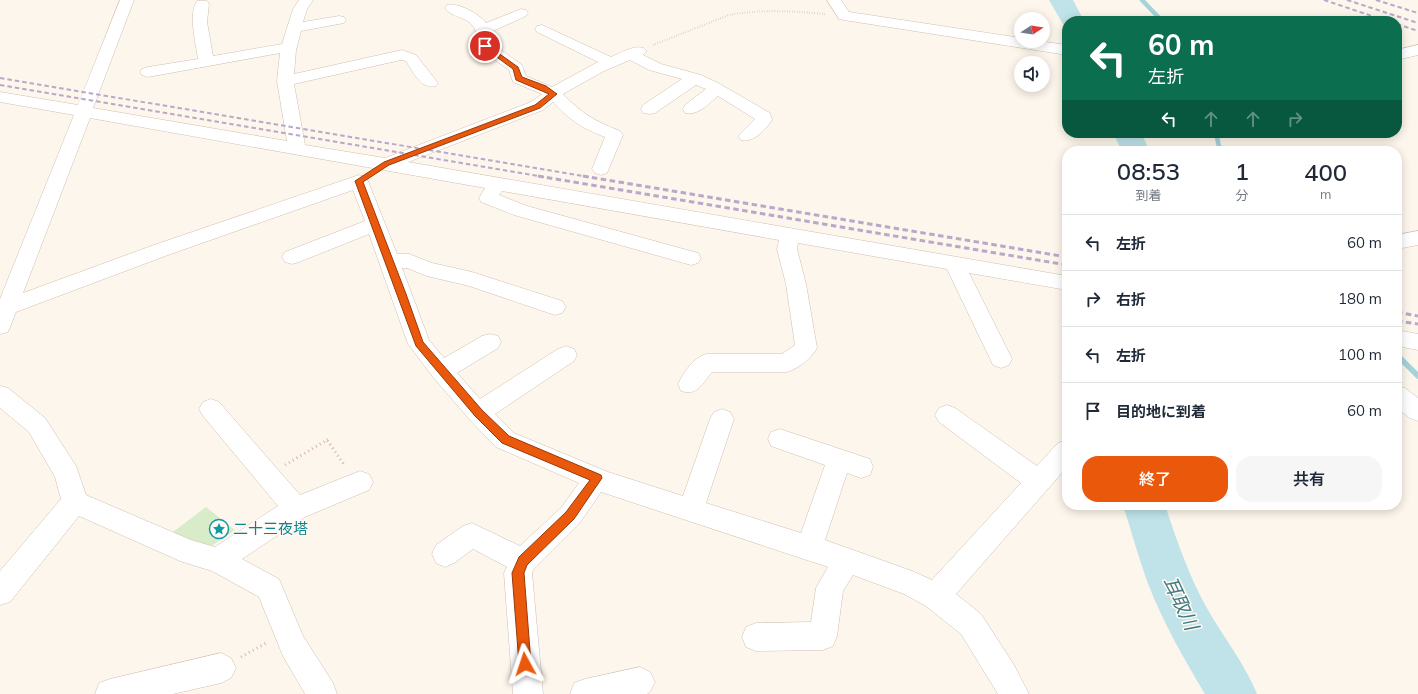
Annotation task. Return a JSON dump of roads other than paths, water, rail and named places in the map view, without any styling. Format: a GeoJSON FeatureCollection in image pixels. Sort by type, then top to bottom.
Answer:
{"type":"FeatureCollection","features":[{"type":"Feature","properties":{"kind":"street"},"geometry":{"type":"LineString","coordinates":[[4,313],[127,0]]}},
{"type":"Feature","properties":{"kind":"street"},"geometry":{"type":"LineString","coordinates":[[297,148],[285,81],[289,47],[300,9],[306,0]]}},
{"type":"Feature","properties":{"kind":"street"},"geometry":{"type":"LineString","coordinates":[[834,0],[844,16],[1062,49]]}},
{"type":"Feature","properties":{"kind":"street"},"geometry":{"type":"LineString","coordinates":[[202,4],[200,22],[206,62]]}},
{"type":"Feature","properties":{"kind":"street"},"geometry":{"type":"LineString","coordinates":[[452,8],[455,11],[469,16],[478,22],[485,32],[485,46],[516,68],[519,79],[554,94],[570,111],[589,125],[614,135],[601,169]]}},
{"type":"Feature","properties":{"kind":"street"},"geometry":{"type":"LineString","coordinates":[[483,30],[521,13]]}},
{"type":"Feature","properties":{"kind":"street"},"geometry":{"type":"LineString","coordinates":[[295,28],[339,20]]}},
{"type":"Feature","properties":{"kind":"street"},"geometry":{"type":"LineString","coordinates":[[542,29],[610,63]]}},
{"type":"Feature","properties":{"kind":"street"},"geometry":{"type":"LineString","coordinates":[[398,39],[402,56]]}},
{"type":"Feature","properties":{"kind":"street"},"geometry":{"type":"LineString","coordinates":[[148,72],[289,47]]}},
{"type":"Feature","properties":{"kind":"street"},"geometry":{"type":"LineString","coordinates":[[4,313],[161,250],[359,181],[387,164],[537,106],[562,88],[610,63],[635,53],[655,67],[694,78],[717,89],[764,117],[764,120],[747,136]]}},
{"type":"Feature","properties":{"kind":"street"},"geometry":{"type":"LineString","coordinates":[[1402,54],[1416,53]]}},
{"type":"Feature","properties":{"kind":"street"},"geometry":{"type":"LineString","coordinates":[[285,81],[402,56],[411,58],[430,83]]}},
{"type":"Feature","properties":{"kind":"street"},"geometry":{"type":"LineString","coordinates":[[649,109],[694,78]]}},
{"type":"Feature","properties":{"kind":"street"},"geometry":{"type":"LineString","coordinates":[[691,109],[717,89]]}},
{"type":"Feature","properties":{"kind":"street"},"geometry":{"type":"LineString","coordinates":[[0,97],[1062,282]]}},
{"type":"Feature","properties":{"kind":"street"},"geometry":{"type":"LineString","coordinates":[[340,156],[359,181],[390,261],[419,344],[478,413],[505,440],[597,478],[846,560],[912,584],[936,596],[971,624],[1004,675],[1013,693]]}},
{"type":"Feature","properties":{"kind":"street"},"geometry":{"type":"LineString","coordinates":[[497,183],[488,198],[521,211],[691,258]]}},
{"type":"Feature","properties":{"kind":"street"},"geometry":{"type":"LineString","coordinates":[[292,257],[376,224]]}},
{"type":"Feature","properties":{"kind":"street"},"geometry":{"type":"LineString","coordinates":[[689,384],[706,363],[787,363],[806,348],[796,284],[787,249],[790,234]]}},
{"type":"Feature","properties":{"kind":"street"},"geometry":{"type":"LineString","coordinates":[[1402,241],[1418,238]]}},
{"type":"Feature","properties":{"kind":"street"},"geometry":{"type":"LineString","coordinates":[[390,261],[409,261],[426,269],[472,279],[555,307]]}},
{"type":"Feature","properties":{"kind":"street"},"geometry":{"type":"LineString","coordinates":[[955,263],[960,277],[1001,359]]}},
{"type":"Feature","properties":{"kind":"street"},"geometry":{"type":"LineString","coordinates":[[1402,339],[1418,342]]}},
{"type":"Feature","properties":{"kind":"street"},"geometry":{"type":"LineString","coordinates":[[441,371],[490,342]]}},
{"type":"Feature","properties":{"kind":"street"},"geometry":{"type":"LineString","coordinates":[[478,413],[566,355]]}},
{"type":"Feature","properties":{"kind":"street"},"geometry":{"type":"LineString","coordinates":[[0,395],[37,425],[67,474],[75,502]]}},
{"type":"Feature","properties":{"kind":"street"},"geometry":{"type":"LineString","coordinates":[[1402,399],[1418,411]]}},
{"type":"Feature","properties":{"kind":"street"},"geometry":{"type":"LineString","coordinates":[[211,409],[296,509]]}},
{"type":"Feature","properties":{"kind":"street"},"geometry":{"type":"LineString","coordinates":[[947,415],[1039,482]]}},
{"type":"Feature","properties":{"kind":"street"},"geometry":{"type":"LineString","coordinates":[[691,510],[722,419]]}},
{"type":"Feature","properties":{"kind":"street"},"geometry":{"type":"LineString","coordinates":[[780,440],[850,464],[809,548]]}},
{"type":"Feature","properties":{"kind":"street"},"geometry":{"type":"LineString","coordinates":[[936,596],[1062,456]]}},
{"type":"Feature","properties":{"kind":"street"},"geometry":{"type":"LineString","coordinates":[[528,694],[518,573],[523,561],[570,516],[597,478]]}},
{"type":"Feature","properties":{"kind":"street"},"geometry":{"type":"LineString","coordinates":[[218,560],[296,509],[358,483]]}},
{"type":"Feature","properties":{"kind":"street"},"geometry":{"type":"LineString","coordinates":[[75,502],[189,552],[218,560],[269,588],[293,646],[322,694]]}},
{"type":"Feature","properties":{"kind":"street"},"geometry":{"type":"LineString","coordinates":[[0,592],[75,502]]}},
{"type":"Feature","properties":{"kind":"street"},"geometry":{"type":"LineString","coordinates":[[445,554],[472,535],[523,561]]}},
{"type":"Feature","properties":{"kind":"street"},"geometry":{"type":"LineString","coordinates":[[756,637],[823,636],[830,588],[846,560]]}},
{"type":"Feature","properties":{"kind":"street"},"geometry":{"type":"LineString","coordinates":[[110,694],[221,668]]}},
{"type":"Feature","properties":{"kind":"street"},"geometry":{"type":"LineString","coordinates":[[585,694],[640,682]]}},
{"type":"Feature","properties":{"kind":"waterway","name":"耳取川"},"geometry":{"type":"LineString","coordinates":[[1061,0],[1069,16]]}},
{"type":"Feature","properties":{"kind":"waterway"},"geometry":{"type":"LineString","coordinates":[[1142,0],[1157,16]]}},
{"type":"Feature","properties":{"kind":"waterway","name":"耳取川"},"geometry":{"type":"LineString","coordinates":[[1130,138],[1134,146]]}},
{"type":"Feature","properties":{"kind":"waterway"},"geometry":{"type":"LineString","coordinates":[[1217,138],[1219,146]]}},
{"type":"Feature","properties":{"kind":"waterway"},"geometry":{"type":"LineString","coordinates":[[1402,360],[1418,376]]}},
{"type":"Feature","properties":{"kind":"waterway","name":"耳取川"},"geometry":{"type":"LineString","coordinates":[[1146,510],[1169,580],[1191,626],[1233,694]]}},
{"type":"Feature","properties":{"kind":"railway"},"geometry":{"type":"LineString","coordinates":[[1324,0],[1372,16]]}},
{"type":"Feature","properties":{"kind":"railway"},"geometry":{"type":"LineString","coordinates":[[1347,0],[1396,16]]}},
{"type":"Feature","properties":{"kind":"railway"},"geometry":{"type":"LineString","coordinates":[[1376,0],[1418,13]]}},
{"type":"Feature","properties":{"kind":"railway"},"geometry":{"type":"LineString","coordinates":[[1402,18],[1418,23]]}},
{"type":"Feature","properties":{"kind":"railway"},"geometry":{"type":"LineString","coordinates":[[1402,26],[1418,31]]}},
{"type":"Feature","properties":{"kind":"railway"},"geometry":{"type":"LineString","coordinates":[[0,78],[589,177]]}},
{"type":"Feature","properties":{"kind":"railway"},"geometry":{"type":"LineString","coordinates":[[0,85],[544,177]]}},
{"type":"Feature","properties":{"kind":"railway"},"geometry":{"type":"LineString","coordinates":[[538,176],[1062,264]]}},
{"type":"Feature","properties":{"kind":"railway"},"geometry":{"type":"LineString","coordinates":[[583,176],[1062,256]]}},
{"type":"Feature","properties":{"kind":"railway"},"geometry":{"type":"LineString","coordinates":[[1402,313],[1418,316]]}},
{"type":"Feature","properties":{"kind":"railway"},"geometry":{"type":"LineString","coordinates":[[1402,322],[1418,324]]}},
{"type":"Feature","properties":{"kind":"place","name":"二十三夜塔"},"geometry":{"type":"Point","coordinates":[219,529]}}]}
